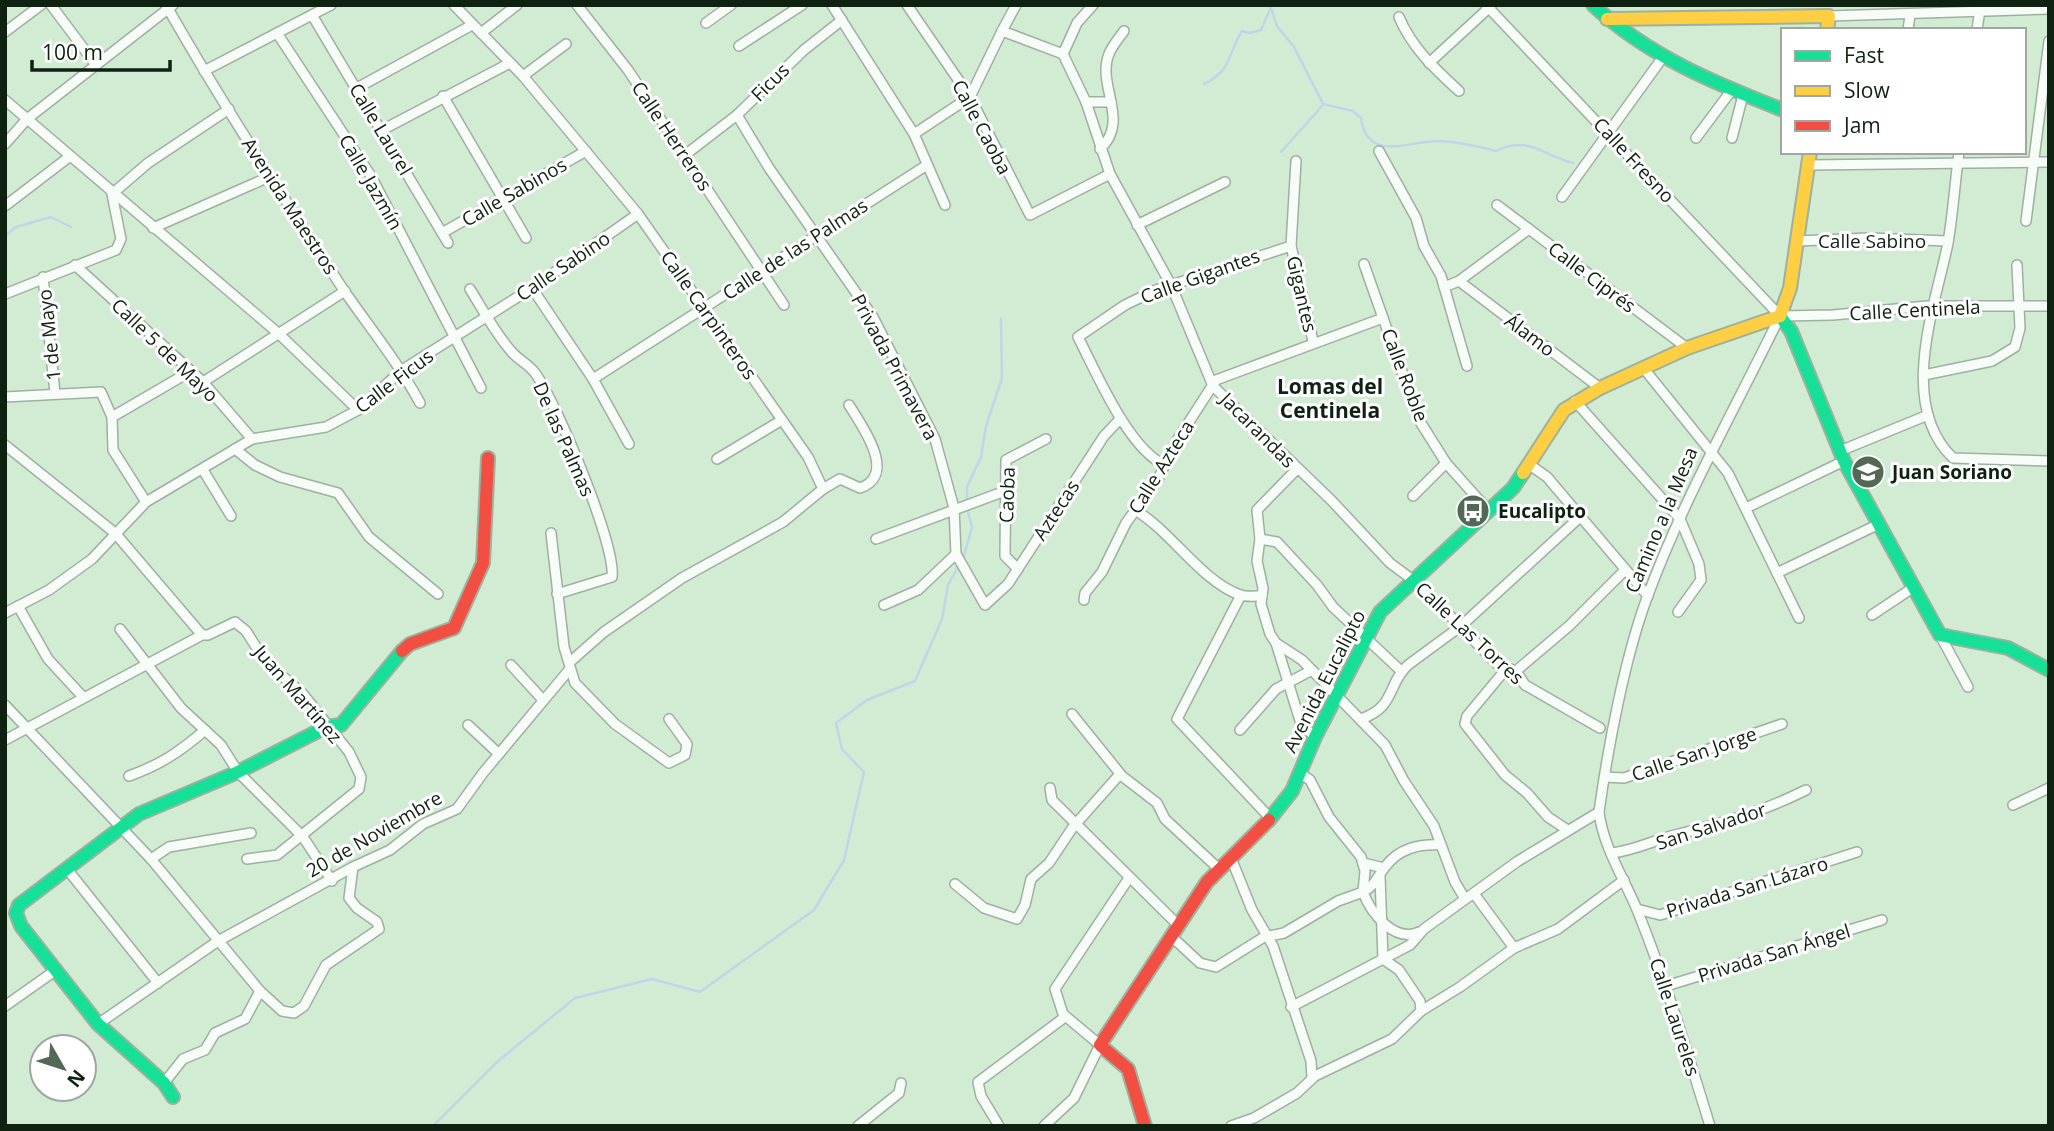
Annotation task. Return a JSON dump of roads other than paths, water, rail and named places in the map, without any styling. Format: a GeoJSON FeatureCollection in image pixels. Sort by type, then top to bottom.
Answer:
{"type":"FeatureCollection","features":[{"type":"Feature","properties":{"kind":"street"},"geometry":{"type":"LineString","coordinates":[[5,32],[41,5]]}},
{"type":"Feature","properties":{"kind":"street"},"geometry":{"type":"LineString","coordinates":[[51,5],[96,65]]}},
{"type":"Feature","properties":{"kind":"street"},"geometry":{"type":"LineString","coordinates":[[204,71],[331,5]]}},
{"type":"Feature","properties":{"kind":"street","name":"Calle Carpinteros"},"geometry":{"type":"LineString","coordinates":[[454,5],[523,76],[638,214],[706,308],[807,457],[822,489]]}},
{"type":"Feature","properties":{"kind":"street"},"geometry":{"type":"LineString","coordinates":[[481,33],[517,5]]}},
{"type":"Feature","properties":{"kind":"street","name":"Calle Herreros"},"geometry":{"type":"LineString","coordinates":[[577,5],[628,70],[764,269],[784,305]]}},
{"type":"Feature","properties":{"kind":"street"},"geometry":{"type":"LineString","coordinates":[[706,23],[731,5]]}},
{"type":"Feature","properties":{"kind":"street"},"geometry":{"type":"LineString","coordinates":[[739,46],[802,5]]}},
{"type":"Feature","properties":{"kind":"street"},"geometry":{"type":"LineString","coordinates":[[832,5],[914,134],[945,205]]}},
{"type":"Feature","properties":{"kind":"street","name":"Calle Caoba"},"geometry":{"type":"LineString","coordinates":[[907,5],[970,97],[1030,215],[1110,174]]}},
{"type":"Feature","properties":{"kind":"street"},"geometry":{"type":"LineString","coordinates":[[914,134],[970,97],[1016,5]]}},
{"type":"Feature","properties":{"kind":"street"},"geometry":{"type":"LineString","coordinates":[[1002,32],[1063,54],[1077,23],[1093,5]]}},
{"type":"Feature","properties":{"kind":"street"},"geometry":{"type":"LineString","coordinates":[[1593,5],[1632,39],[1663,57],[1737,93],[1781,109]]}},
{"type":"Feature","properties":{"kind":"street"},"geometry":{"type":"LineString","coordinates":[[1429,63],[1489,6]]}},
{"type":"Feature","properties":{"kind":"street","name":"Calle Fresno"},"geometry":{"type":"LineString","coordinates":[[1489,6],[1780,317]]}},
{"type":"Feature","properties":{"kind":"street"},"geometry":{"type":"LineString","coordinates":[[5,144],[27,119],[169,7]]}},
{"type":"Feature","properties":{"kind":"street","name":"Avenida Maestros"},"geometry":{"type":"LineString","coordinates":[[169,7],[204,71],[345,291],[402,370],[420,403]]}},
{"type":"Feature","properties":{"kind":"street"},"geometry":{"type":"LineString","coordinates":[[1606,19],[1910,15],[1980,9],[2049,9]]}},
{"type":"Feature","properties":{"kind":"street"},"geometry":{"type":"LineString","coordinates":[[1977,28],[1980,9]]}},
{"type":"Feature","properties":{"kind":"street","name":"Calle Laurel"},"geometry":{"type":"LineString","coordinates":[[312,15],[448,243]]}},
{"type":"Feature","properties":{"kind":"street"},"geometry":{"type":"LineString","coordinates":[[1908,28],[1910,15]]}},
{"type":"Feature","properties":{"kind":"street"},"geometry":{"type":"LineString","coordinates":[[1827,28],[1829,16]]}},
{"type":"Feature","properties":{"kind":"street"},"geometry":{"type":"LineString","coordinates":[[1399,17],[1406,35],[1429,63],[1459,91]]}},
{"type":"Feature","properties":{"kind":"street","name":"Ficus"},"geometry":{"type":"LineString","coordinates":[[737,115],[804,50],[842,20]]}},
{"type":"Feature","properties":{"kind":"street"},"geometry":{"type":"LineString","coordinates":[[356,88],[472,25]]}},
{"type":"Feature","properties":{"kind":"street"},"geometry":{"type":"LineString","coordinates":[[1100,149],[1111,137],[1108,55],[1124,31]]}},
{"type":"Feature","properties":{"kind":"street","name":"Calle Jazmín"},"geometry":{"type":"LineString","coordinates":[[277,33],[371,176],[481,388]]}},
{"type":"Feature","properties":{"kind":"street"},"geometry":{"type":"LineString","coordinates":[[2026,221],[2036,162],[2049,41]]}},
{"type":"Feature","properties":{"kind":"street"},"geometry":{"type":"LineString","coordinates":[[523,76],[566,44]]}},
{"type":"Feature","properties":{"kind":"street","name":"Jacarandas"},"geometry":{"type":"LineString","coordinates":[[1063,54],[1086,102],[1110,174],[1171,285],[1212,384],[1390,563],[1412,580]]}},
{"type":"Feature","properties":{"kind":"street"},"geometry":{"type":"LineString","coordinates":[[1562,197],[1663,57]]}},
{"type":"Feature","properties":{"kind":"street"},"geometry":{"type":"LineString","coordinates":[[382,130],[510,63]]}},
{"type":"Feature","properties":{"kind":"street"},"geometry":{"type":"LineString","coordinates":[[1696,138],[1737,93]]}},
{"type":"Feature","properties":{"kind":"street"},"geometry":{"type":"LineString","coordinates":[[1732,138],[1737,93]]}},
{"type":"Feature","properties":{"kind":"street"},"geometry":{"type":"LineString","coordinates":[[443,96],[526,238]]}},
{"type":"Feature","properties":{"kind":"street"},"geometry":{"type":"LineString","coordinates":[[5,100],[278,333],[358,410]]}},
{"type":"Feature","properties":{"kind":"street"},"geometry":{"type":"LineString","coordinates":[[1086,102],[1111,102]]}},
{"type":"Feature","properties":{"kind":"street"},"geometry":{"type":"LineString","coordinates":[[112,194],[148,163],[229,109]]}},
{"type":"Feature","properties":{"kind":"street"},"geometry":{"type":"LineString","coordinates":[[685,155],[737,115]]}},
{"type":"Feature","properties":{"kind":"street","name":"Privada Primavera"},"geometry":{"type":"LineString","coordinates":[[737,115],[873,317],[935,439],[954,508],[956,554]]}},
{"type":"Feature","properties":{"kind":"street","name":"Calle Sabinos"},"geometry":{"type":"LineString","coordinates":[[442,233],[586,151]]}},
{"type":"Feature","properties":{"kind":"street"},"geometry":{"type":"LineString","coordinates":[[1379,151],[1416,218],[1424,246],[1444,287],[1467,366]]}},
{"type":"Feature","properties":{"kind":"street"},"geometry":{"type":"LineString","coordinates":[[1887,163],[1888,154]]}},
{"type":"Feature","properties":{"kind":"street"},"geometry":{"type":"LineString","coordinates":[[1959,154],[1948,241],[1933,305],[1924,375],[1928,415],[1940,446],[1953,458],[2049,461]]}},
{"type":"Feature","properties":{"kind":"street"},"geometry":{"type":"LineString","coordinates":[[5,206],[69,157]]}},
{"type":"Feature","properties":{"kind":"street"},"geometry":{"type":"LineString","coordinates":[[1810,158],[1887,163],[2049,162]]}},
{"type":"Feature","properties":{"kind":"street","name":"Camino a la Mesa"},"geometry":{"type":"LineString","coordinates":[[1637,909],[1603,833],[1599,812],[1628,671],[1648,596],[1680,519],[1780,317],[1790,288],[1810,158]]}},
{"type":"Feature","properties":{"kind":"street","name":"Gigantes"},"geometry":{"type":"LineString","coordinates":[[1296,161],[1291,246],[1314,341]]}},
{"type":"Feature","properties":{"kind":"street","name":"Calle de las Palmas"},"geometry":{"type":"LineString","coordinates":[[593,379],[927,165]]}},
{"type":"Feature","properties":{"kind":"street"},"geometry":{"type":"LineString","coordinates":[[153,228],[271,176]]}},
{"type":"Feature","properties":{"kind":"street"},"geometry":{"type":"LineString","coordinates":[[1136,225],[1226,182]]}},
{"type":"Feature","properties":{"kind":"street"},"geometry":{"type":"LineString","coordinates":[[5,294],[75,264],[117,250],[121,245],[112,194]]}},
{"type":"Feature","properties":{"kind":"street","name":"Calle Ciprés"},"geometry":{"type":"LineString","coordinates":[[1497,205],[1687,348]]}},
{"type":"Feature","properties":{"kind":"street","name":"Calle Sabino"},"geometry":{"type":"LineString","coordinates":[[487,316],[638,214]]}},
{"type":"Feature","properties":{"kind":"street"},"geometry":{"type":"LineString","coordinates":[[1444,287],[1459,281],[1529,229]]}},
{"type":"Feature","properties":{"kind":"street","name":"Calle Sabino"},"geometry":{"type":"LineString","coordinates":[[1797,242],[1869,238],[1948,241]]}},
{"type":"Feature","properties":{"kind":"street","name":"Calle Gigantes"},"geometry":{"type":"LineString","coordinates":[[1120,419],[1078,337],[1125,304],[1171,285],[1291,246]]}},
{"type":"Feature","properties":{"kind":"street","name":"Calle 5 de Mayo"},"geometry":{"type":"LineString","coordinates":[[75,264],[203,382],[252,439]]}},
{"type":"Feature","properties":{"kind":"street","name":"Calle Roble"},"geometry":{"type":"LineString","coordinates":[[1364,264],[1419,419],[1446,463],[1488,510]]}},
{"type":"Feature","properties":{"kind":"street"},"geometry":{"type":"LineString","coordinates":[[1924,375],[1992,360],[2015,347],[2020,328],[2017,265]]}},
{"type":"Feature","properties":{"kind":"street","name":"1 de Mayo"},"geometry":{"type":"LineString","coordinates":[[43,277],[55,393],[101,392],[112,417]]}},
{"type":"Feature","properties":{"kind":"street","name":"Álamo"},"geometry":{"type":"LineString","coordinates":[[1459,281],[1600,388]]}},
{"type":"Feature","properties":{"kind":"street"},"geometry":{"type":"LineString","coordinates":[[532,288],[593,379],[629,444]]}},
{"type":"Feature","properties":{"kind":"street","name":"De las Palmas"},"geometry":{"type":"LineString","coordinates":[[470,289],[511,351],[534,372],[541,384],[596,513],[608,548],[612,577],[558,594]]}},
{"type":"Feature","properties":{"kind":"street"},"geometry":{"type":"LineString","coordinates":[[203,382],[345,291]]}},
{"type":"Feature","properties":{"kind":"street","name":"Calle Centinela"},"geometry":{"type":"LineString","coordinates":[[1780,317],[1933,305],[2049,306]]}},
{"type":"Feature","properties":{"kind":"street","name":"Calle Ficus"},"geometry":{"type":"LineString","coordinates":[[5,613],[92,559],[146,502],[252,439],[326,427],[358,410],[402,370],[487,316]]}},
{"type":"Feature","properties":{"kind":"street"},"geometry":{"type":"LineString","coordinates":[[1780,317],[1791,331],[1842,456],[1968,687]]}},
{"type":"Feature","properties":{"kind":"street","name":"Avenida Eucalipto"},"geometry":{"type":"LineString","coordinates":[[1100,1045],[1175,930],[1219,869],[1271,819],[1292,791],[1314,737],[1365,637],[1385,606],[1513,488],[1560,414],[1574,401],[1687,348],[1759,321],[1780,317]]}},
{"type":"Feature","properties":{"kind":"street"},"geometry":{"type":"LineString","coordinates":[[1212,384],[1220,376],[1383,318]]}},
{"type":"Feature","properties":{"kind":"street"},"geometry":{"type":"LineString","coordinates":[[1645,370],[1712,450],[1746,508],[1799,618]]}},
{"type":"Feature","properties":{"kind":"street"},"geometry":{"type":"LineString","coordinates":[[146,502],[113,450],[112,417],[191,371]]}},
{"type":"Feature","properties":{"kind":"street","name":"Calle Azteca"},"geometry":{"type":"LineString","coordinates":[[1084,600],[1087,588],[1102,572],[1135,510],[1212,384]]}},
{"type":"Feature","properties":{"kind":"street"},"geometry":{"type":"LineString","coordinates":[[5,397],[55,393]]}},
{"type":"Feature","properties":{"kind":"street"},"geometry":{"type":"LineString","coordinates":[[1574,401],[1680,519],[1699,564],[1701,580],[1678,612]]}},
{"type":"Feature","properties":{"kind":"street"},"geometry":{"type":"LineString","coordinates":[[822,489],[840,479],[860,488],[873,481],[875,475],[875,450],[849,405]]}},
{"type":"Feature","properties":{"kind":"street"},"geometry":{"type":"LineString","coordinates":[[1746,508],[1842,456],[1928,415]]}},
{"type":"Feature","properties":{"kind":"street"},"geometry":{"type":"LineString","coordinates":[[1120,419],[1152,458],[1164,466]]}},
{"type":"Feature","properties":{"kind":"street","name":"Aztecas"},"geometry":{"type":"LineString","coordinates":[[956,554],[985,604],[1008,584],[1104,436],[1120,419]]}},
{"type":"Feature","properties":{"kind":"street"},"geometry":{"type":"LineString","coordinates":[[717,458],[782,420]]}},
{"type":"Feature","properties":{"kind":"street","name":"Caoba"},"geometry":{"type":"LineString","coordinates":[[1018,569],[1005,556],[1007,458],[1046,439]]}},
{"type":"Feature","properties":{"kind":"street"},"geometry":{"type":"LineString","coordinates":[[5,740],[202,635],[115,533],[6,446]]}},
{"type":"Feature","properties":{"kind":"street"},"geometry":{"type":"LineString","coordinates":[[235,449],[255,465],[279,477],[338,493],[369,537],[438,594]]}},
{"type":"Feature","properties":{"kind":"street"},"geometry":{"type":"LineString","coordinates":[[173,1097],[163,1083],[98,1024],[21,926],[16,913],[19,905],[67,869],[76,858],[150,809],[238,772],[326,727],[341,725],[393,659],[410,644],[454,628],[483,563],[488,458]]}},
{"type":"Feature","properties":{"kind":"street"},"geometry":{"type":"LineString","coordinates":[[1413,496],[1446,463]]}},
{"type":"Feature","properties":{"kind":"street"},"geometry":{"type":"LineString","coordinates":[[1530,464],[1543,472],[1648,596]]}},
{"type":"Feature","properties":{"kind":"street"},"geometry":{"type":"LineString","coordinates":[[1297,469],[1257,510],[1260,539],[1256,553],[1270,634],[1276,643],[1290,683],[1301,724],[1314,737]]}},
{"type":"Feature","properties":{"kind":"street"},"geometry":{"type":"LineString","coordinates":[[203,470],[231,516]]}},
{"type":"Feature","properties":{"kind":"street","name":"20 de Noviembre"},"geometry":{"type":"LineString","coordinates":[[98,1024],[218,941],[332,881],[353,867],[390,850],[423,824],[457,809],[569,666],[604,632],[682,578],[783,522],[822,489]]}},
{"type":"Feature","properties":{"kind":"street"},"geometry":{"type":"LineString","coordinates":[[876,539],[912,528],[954,508],[1005,491]]}},
{"type":"Feature","properties":{"kind":"street"},"geometry":{"type":"LineString","coordinates":[[1135,510],[1152,520],[1196,565],[1241,595],[1262,596]]}},
{"type":"Feature","properties":{"kind":"street"},"geometry":{"type":"LineString","coordinates":[[1362,719],[1376,714],[1390,699],[1401,671],[1461,626],[1580,517]]}},
{"type":"Feature","properties":{"kind":"street"},"geometry":{"type":"LineString","coordinates":[[1777,573],[1879,524]]}},
{"type":"Feature","properties":{"kind":"street"},"geometry":{"type":"LineString","coordinates":[[551,533],[564,647],[575,683],[615,724],[669,763],[685,755],[687,744],[668,719]]}},
{"type":"Feature","properties":{"kind":"street"},"geometry":{"type":"LineString","coordinates":[[1260,539],[1277,542],[1317,585],[1333,607],[1401,671]]}},
{"type":"Feature","properties":{"kind":"street"},"geometry":{"type":"LineString","coordinates":[[884,605],[918,590],[956,554]]}},
{"type":"Feature","properties":{"kind":"street"},"geometry":{"type":"LineString","coordinates":[[1516,671],[1569,626],[1625,570]]}},
{"type":"Feature","properties":{"kind":"street","name":"Calle Las Torres"},"geometry":{"type":"LineString","coordinates":[[1412,580],[1506,669],[1516,671],[1525,685],[1600,728]]}},
{"type":"Feature","properties":{"kind":"street"},"geometry":{"type":"LineString","coordinates":[[1872,615],[1913,587]]}},
{"type":"Feature","properties":{"kind":"street"},"geometry":{"type":"LineString","coordinates":[[1241,595],[1177,719],[1271,819]]}},
{"type":"Feature","properties":{"kind":"street"},"geometry":{"type":"LineString","coordinates":[[18,606],[48,659],[83,697]]}},
{"type":"Feature","properties":{"kind":"street","name":"Juan Martínez"},"geometry":{"type":"LineString","coordinates":[[202,635],[235,622],[246,631],[265,661],[303,694],[326,727],[349,752],[361,777],[359,789],[303,837]]}},
{"type":"Feature","properties":{"kind":"street"},"geometry":{"type":"LineString","coordinates":[[120,629],[181,708],[221,745],[238,772],[303,837],[332,881]]}},
{"type":"Feature","properties":{"kind":"street"},"geometry":{"type":"LineString","coordinates":[[1940,635],[2008,648],[2049,670]]}},
{"type":"Feature","properties":{"kind":"street"},"geometry":{"type":"LineString","coordinates":[[1276,643],[1312,670],[1362,719],[1391,754],[1404,782],[1434,826],[1455,882],[1465,899]]}},
{"type":"Feature","properties":{"kind":"street"},"geometry":{"type":"LineString","coordinates":[[511,664],[543,701]]}},
{"type":"Feature","properties":{"kind":"street"},"geometry":{"type":"LineString","coordinates":[[1506,669],[1465,720],[1500,770],[1548,817],[1566,830]]}},
{"type":"Feature","properties":{"kind":"street"},"geometry":{"type":"LineString","coordinates":[[1240,730],[1276,689],[1312,670]]}},
{"type":"Feature","properties":{"kind":"street"},"geometry":{"type":"LineString","coordinates":[[5,705],[119,829],[151,859],[260,991],[282,1011],[294,1013],[304,1006],[326,965],[379,929],[377,922],[357,908],[349,898],[348,883],[353,867]]}},
{"type":"Feature","properties":{"kind":"street"},"geometry":{"type":"LineString","coordinates":[[1072,715],[1110,757],[1120,774],[1157,803],[1165,819],[1219,869]]}},
{"type":"Feature","properties":{"kind":"street"},"geometry":{"type":"LineString","coordinates":[[468,724],[499,754]]}},
{"type":"Feature","properties":{"kind":"street","name":"Calle San Jorge"},"geometry":{"type":"LineString","coordinates":[[1605,777],[1624,778],[1782,724]]}},
{"type":"Feature","properties":{"kind":"street"},"geometry":{"type":"LineString","coordinates":[[129,776],[167,760],[205,730]]}},
{"type":"Feature","properties":{"kind":"street"},"geometry":{"type":"LineString","coordinates":[[1300,773],[1310,780],[1329,817],[1355,848],[1363,863],[1363,892],[1383,922],[1403,937],[1424,929]]}},
{"type":"Feature","properties":{"kind":"street"},"geometry":{"type":"LineString","coordinates":[[955,884],[984,908],[1017,919],[1025,905],[1031,879],[1049,863],[1077,823],[1120,774]]}},
{"type":"Feature","properties":{"kind":"street"},"geometry":{"type":"LineString","coordinates":[[1050,788],[1052,800],[1129,878],[1200,963],[1209,968],[1229,960],[1267,936],[1284,933],[1338,901],[1363,892],[1374,885],[1382,872],[1410,847],[1441,845]]}},
{"type":"Feature","properties":{"kind":"street"},"geometry":{"type":"LineString","coordinates":[[2013,805],[2049,788]]}},
{"type":"Feature","properties":{"kind":"street","name":"San Salvador"},"geometry":{"type":"LineString","coordinates":[[1612,853],[1636,850],[1678,834],[1740,820],[1806,790]]}},
{"type":"Feature","properties":{"kind":"street"},"geometry":{"type":"LineString","coordinates":[[1291,1007],[1403,950],[1424,929],[1465,899],[1475,895],[1566,830],[1599,812]]}},
{"type":"Feature","properties":{"kind":"street"},"geometry":{"type":"LineString","coordinates":[[151,859],[169,847],[251,834]]}},
{"type":"Feature","properties":{"kind":"street"},"geometry":{"type":"LineString","coordinates":[[247,859],[277,855],[303,837]]}},
{"type":"Feature","properties":{"kind":"street","name":"Privada San Lázaro"},"geometry":{"type":"LineString","coordinates":[[1637,909],[1660,915],[1857,852]]}},
{"type":"Feature","properties":{"kind":"street"},"geometry":{"type":"LineString","coordinates":[[1231,858],[1252,910],[1273,946],[1291,1007],[1311,1060],[1312,1078]]}},
{"type":"Feature","properties":{"kind":"street"},"geometry":{"type":"LineString","coordinates":[[1363,863],[1382,872]]}},
{"type":"Feature","properties":{"kind":"street"},"geometry":{"type":"LineString","coordinates":[[67,869],[158,982]]}},
{"type":"Feature","properties":{"kind":"street"},"geometry":{"type":"LineString","coordinates":[[1382,872],[1383,959]]}},
{"type":"Feature","properties":{"kind":"street"},"geometry":{"type":"LineString","coordinates":[[1129,878],[1070,971],[1057,985],[1057,1003],[1065,1017],[1128,1069],[1145,1126]]}},
{"type":"Feature","properties":{"kind":"street"},"geometry":{"type":"LineString","coordinates":[[1231,1126],[1254,1118],[1293,1096],[1312,1078],[1392,1039],[1421,1011],[1445,998],[1514,948],[1558,929],[1624,880]]}},
{"type":"Feature","properties":{"kind":"street"},"geometry":{"type":"LineString","coordinates":[[1475,895],[1514,948]]}},
{"type":"Feature","properties":{"kind":"street","name":"Calle Laureles"},"geometry":{"type":"LineString","coordinates":[[1637,909],[1666,986],[1710,1126]]}},
{"type":"Feature","properties":{"kind":"street","name":"Privada San Ángel"},"geometry":{"type":"LineString","coordinates":[[1666,986],[1882,920]]}},
{"type":"Feature","properties":{"kind":"street"},"geometry":{"type":"LineString","coordinates":[[1399,970],[1403,950]]}},
{"type":"Feature","properties":{"kind":"street"},"geometry":{"type":"LineString","coordinates":[[1383,959],[1399,970],[1420,1001],[1421,1011]]}},
{"type":"Feature","properties":{"kind":"street"},"geometry":{"type":"LineString","coordinates":[[5,1006],[57,970]]}},
{"type":"Feature","properties":{"kind":"street"},"geometry":{"type":"LineString","coordinates":[[163,1083],[183,1059],[205,1050],[215,1033],[245,1018],[260,991]]}},
{"type":"Feature","properties":{"kind":"street"},"geometry":{"type":"LineString","coordinates":[[999,1126],[981,1096],[978,1082],[1065,1017]]}},
{"type":"Feature","properties":{"kind":"street"},"geometry":{"type":"LineString","coordinates":[[1044,1126],[1074,1098],[1100,1045]]}},
{"type":"Feature","properties":{"kind":"street"},"geometry":{"type":"LineString","coordinates":[[858,1126],[899,1093],[901,1083]]}},
{"type":"Feature","properties":{"kind":"waterway"},"geometry":{"type":"LineString","coordinates":[[1204,84],[1225,67],[1242,31],[1250,33],[1261,30],[1272,5]]}},
{"type":"Feature","properties":{"kind":"waterway"},"geometry":{"type":"LineString","coordinates":[[1271,8],[1277,26],[1294,47],[1323,104],[1353,111],[1361,118],[1371,141],[1391,146],[1444,141],[1496,151],[1518,145],[1535,148],[1573,163]]}},
{"type":"Feature","properties":{"kind":"waterway"},"geometry":{"type":"LineString","coordinates":[[1281,152],[1323,105]]}},
{"type":"Feature","properties":{"kind":"waterway"},"geometry":{"type":"LineString","coordinates":[[5,236],[16,227],[51,217],[71,227]]}},
{"type":"Feature","properties":{"kind":"waterway"},"geometry":{"type":"LineString","coordinates":[[967,502],[967,487],[981,457],[986,426],[1002,378],[1001,319]]}},
{"type":"Feature","properties":{"kind":"waterway"},"geometry":{"type":"LineString","coordinates":[[963,559],[972,527],[967,509]]}},
{"type":"Feature","properties":{"kind":"waterway"},"geometry":{"type":"LineString","coordinates":[[433,1126],[497,1062],[575,998],[652,979],[700,992],[814,910],[844,860],[864,772],[842,749],[836,723],[867,700],[915,681],[942,619],[948,585],[959,565]]}},
{"type":"Feature","properties":{"kind":"place","name":"Juan Soriano"},"geometry":{"type":"Point","coordinates":[1868,472]}},
{"type":"Feature","properties":{"kind":"place","name":"Eucalipto"},"geometry":{"type":"Point","coordinates":[1473,511]}},
{"type":"Feature","properties":{"kind":"district","name":"Lomas del Centinela"},"geometry":{"type":"Point","coordinates":[1330,398]}}]}
